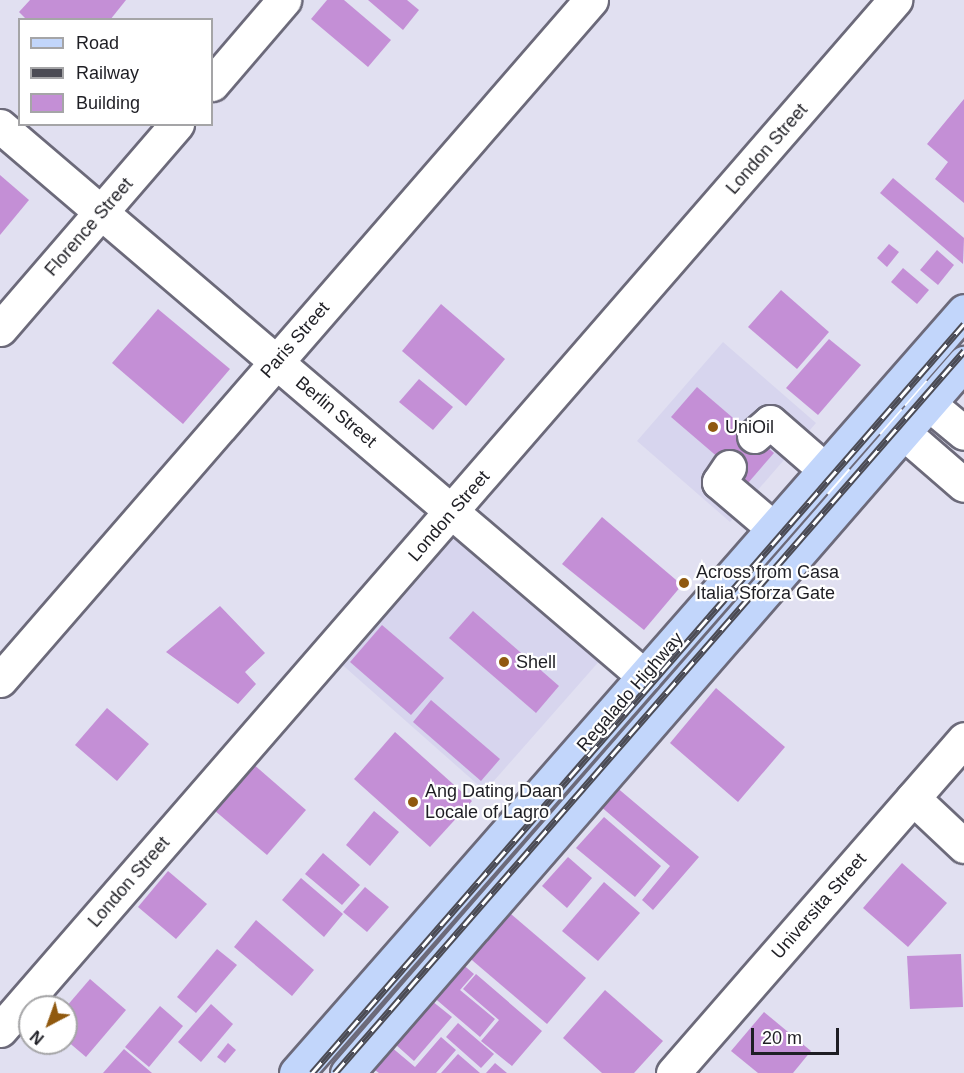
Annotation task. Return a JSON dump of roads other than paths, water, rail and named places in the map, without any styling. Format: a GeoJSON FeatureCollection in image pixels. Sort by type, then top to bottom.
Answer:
{"type":"FeatureCollection","features":[{"type":"Feature","properties":{"kind":"main road","name":"Regalado Highway"},"geometry":{"type":"LineString","coordinates":[[296,1073],[964,311]]}},
{"type":"Feature","properties":{"kind":"main road","name":"Regalado Highway"},"geometry":{"type":"LineString","coordinates":[[347,1073],[964,363]]}},
{"type":"Feature","properties":{"kind":"street"},"geometry":{"type":"LineString","coordinates":[[213,83],[284,0]]}},
{"type":"Feature","properties":{"kind":"street","name":"Paris Street"},"geometry":{"type":"LineString","coordinates":[[0,680],[591,0]]}},
{"type":"Feature","properties":{"kind":"street","name":"London Street"},"geometry":{"type":"LineString","coordinates":[[0,1030],[453,512],[895,0]]}},
{"type":"Feature","properties":{"kind":"street","name":"Berlin Street"},"geometry":{"type":"LineString","coordinates":[[0,126],[453,512],[636,685],[656,718]]}},
{"type":"Feature","properties":{"kind":"street","name":"Florence Street"},"geometry":{"type":"LineString","coordinates":[[0,329],[175,126]]}},
{"type":"Feature","properties":{"kind":"street"},"geometry":{"type":"LineString","coordinates":[[902,381],[964,433]]}},
{"type":"Feature","properties":{"kind":"street"},"geometry":{"type":"LineString","coordinates":[[878,411],[962,479]]}},
{"type":"Feature","properties":{"kind":"street"},"geometry":{"type":"LineString","coordinates":[[754,436],[770,422],[851,492]]}},
{"type":"Feature","properties":{"kind":"street"},"geometry":{"type":"LineString","coordinates":[[729,466],[718,482],[773,528]]}},
{"type":"Feature","properties":{"kind":"street","name":"Universita Street"},"geometry":{"type":"LineString","coordinates":[[690,1066],[912,798],[964,739]]}},
{"type":"Feature","properties":{"kind":"street"},"geometry":{"type":"LineString","coordinates":[[912,798],[964,846]]}},
{"type":"Feature","properties":{"kind":"railway"},"geometry":{"type":"LineString","coordinates":[[312,1073],[964,324]]}},
{"type":"Feature","properties":{"kind":"railway"},"geometry":{"type":"LineString","coordinates":[[335,1073],[964,351]]}},
{"type":"Feature","properties":{"kind":"place","name":"UniOil"},"geometry":{"type":"Point","coordinates":[713,427]}},
{"type":"Feature","properties":{"kind":"place","name":"Across from Casa Italia Sforza Gate"},"geometry":{"type":"Point","coordinates":[684,583]}},
{"type":"Feature","properties":{"kind":"place","name":"Shell"},"geometry":{"type":"Point","coordinates":[504,662]}},
{"type":"Feature","properties":{"kind":"place","name":"Ang Dating Daan Locale of Lagro"},"geometry":{"type":"Point","coordinates":[413,802]}}]}
